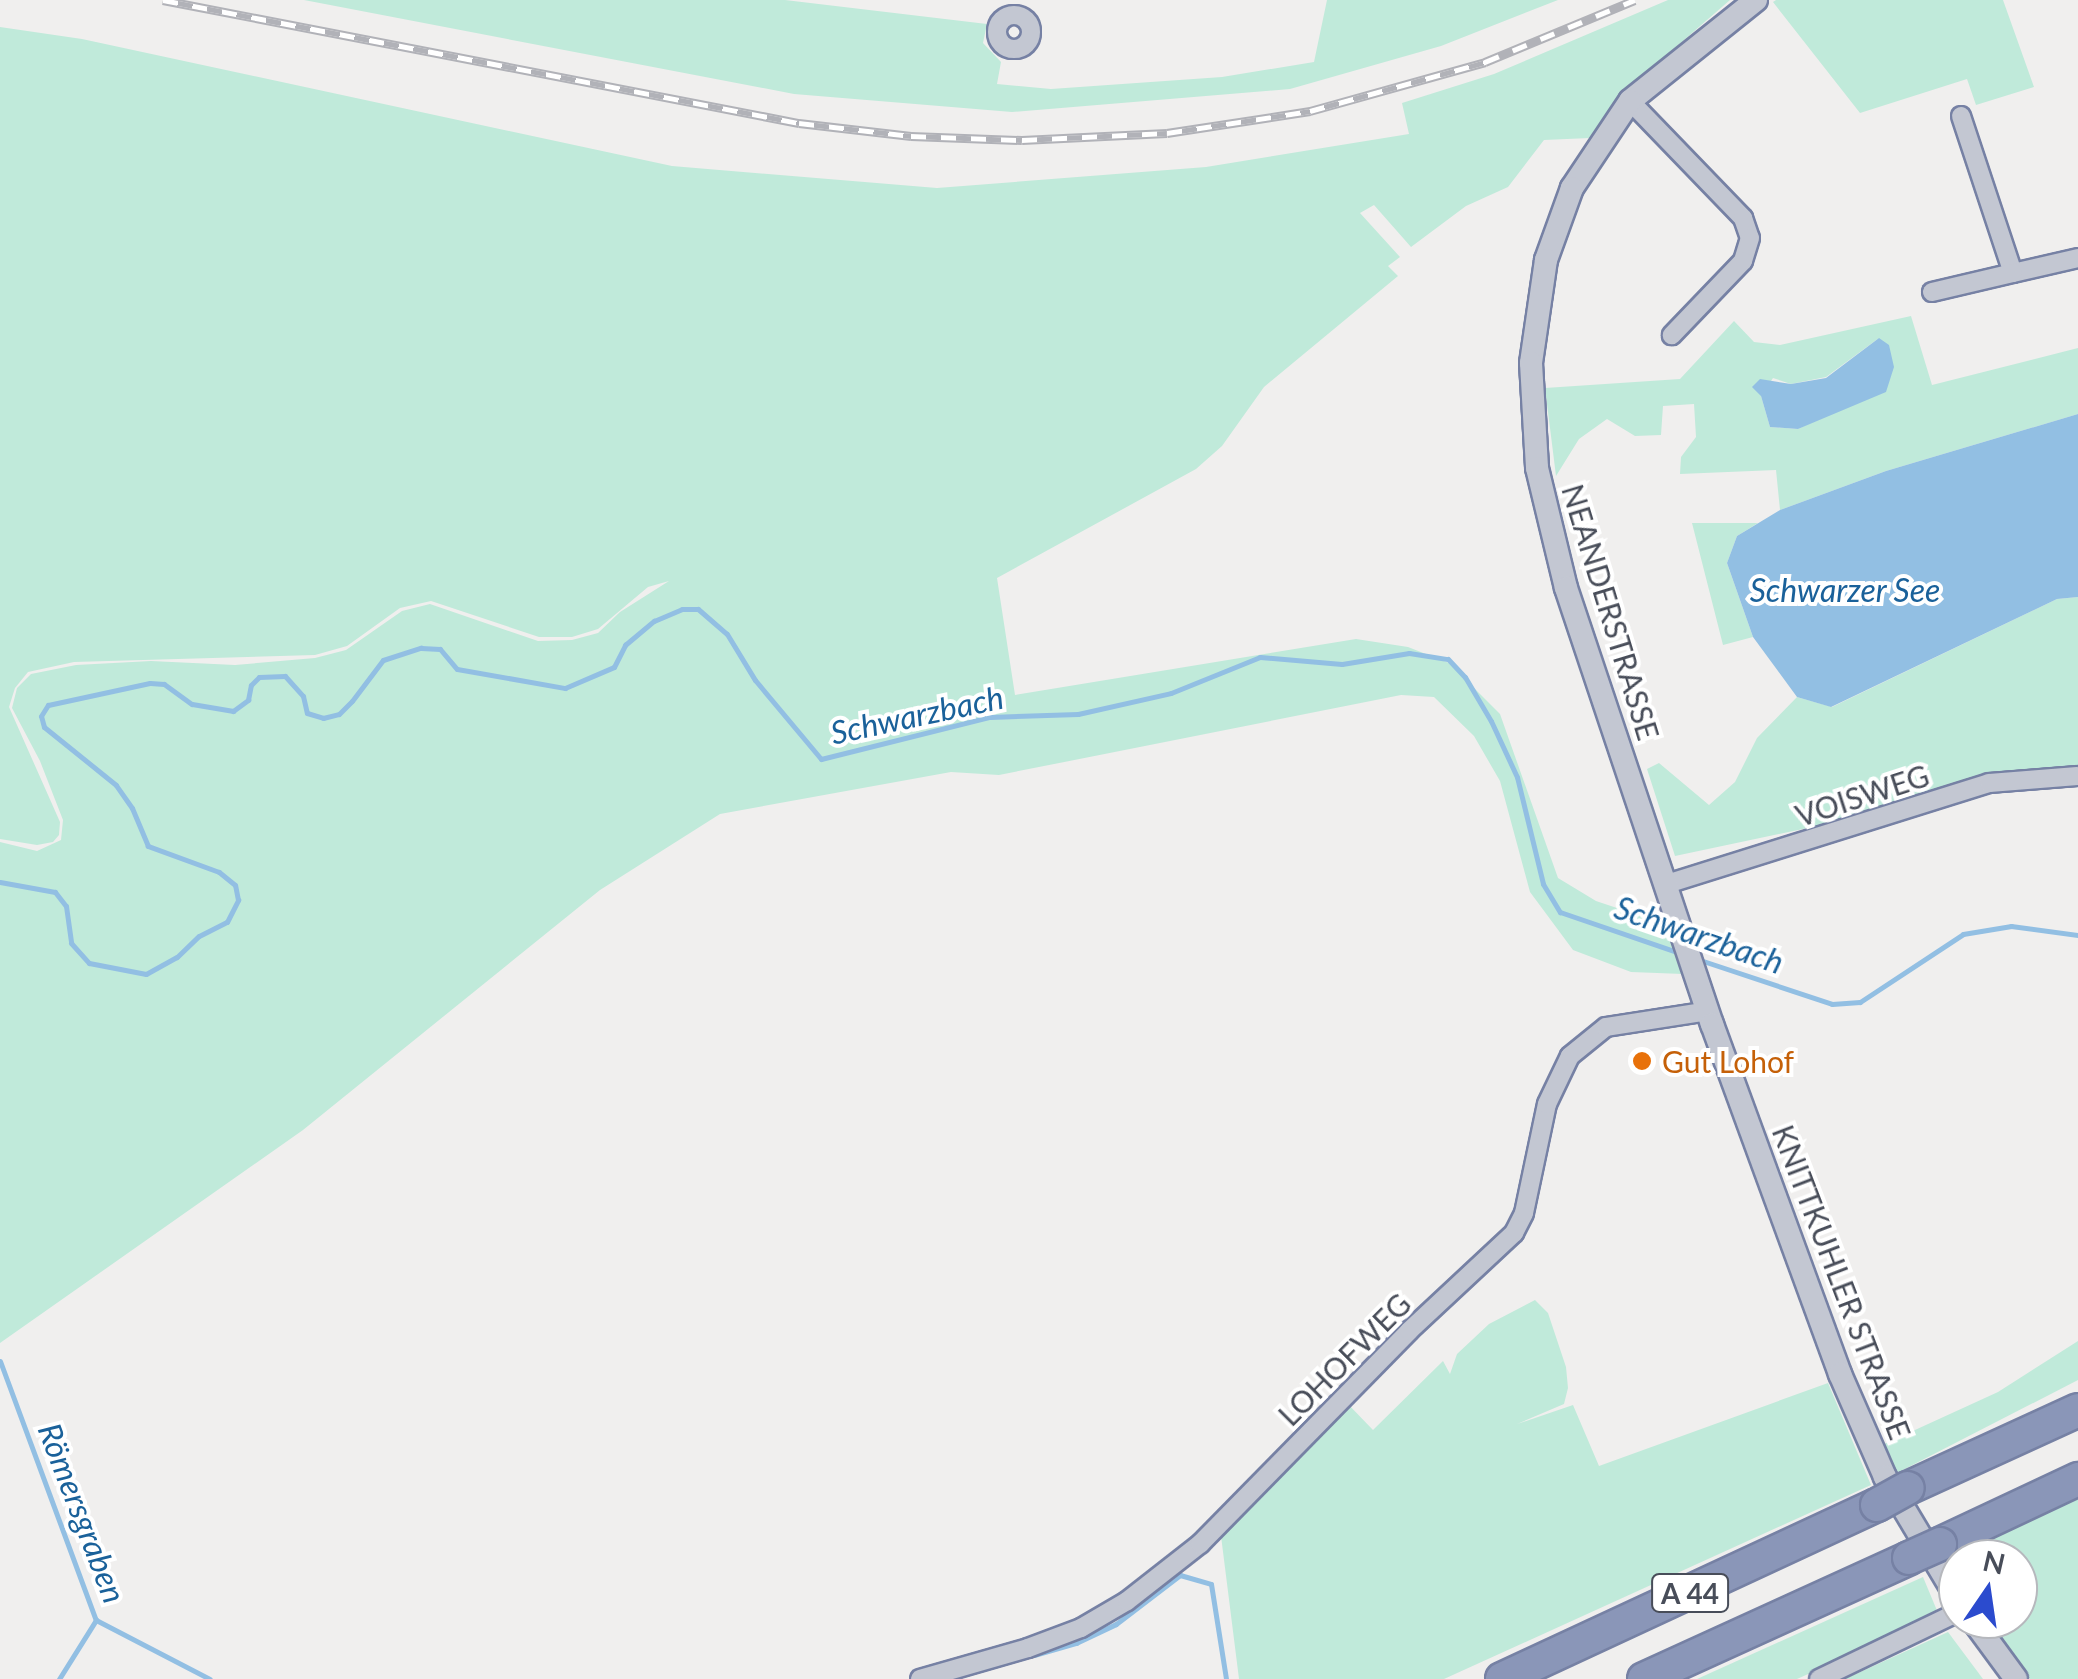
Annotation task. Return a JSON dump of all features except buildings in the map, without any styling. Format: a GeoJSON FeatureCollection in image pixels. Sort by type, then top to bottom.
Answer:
{"type":"FeatureCollection","features":[{"type":"Feature","properties":{"kind":"highway","name":"A 44"},"geometry":{"type":"LineString","coordinates":[[1502,1679],[2078,1410]]}},
{"type":"Feature","properties":{"kind":"highway","name":"A 44"},"geometry":{"type":"LineString","coordinates":[[1644,1679],[2078,1478]]}},
{"type":"Feature","properties":{"kind":"street","name":"NEANDERSTRASSE"},"geometry":{"type":"LineString","coordinates":[[1696,974],[1566,588],[1537,468],[1531,363],[1546,260],[1572,188],[1630,101],[1756,0]]}},
{"type":"Feature","properties":{"kind":"street"},"geometry":{"type":"LineString","coordinates":[[1630,101],[1744,218],[1750,238],[1743,261],[1672,335]]}},
{"type":"Feature","properties":{"kind":"street"},"geometry":{"type":"LineString","coordinates":[[1961,116],[2013,273]]}},
{"type":"Feature","properties":{"kind":"street"},"geometry":{"type":"LineString","coordinates":[[1932,292],[2078,258]]}},
{"type":"Feature","properties":{"kind":"street","name":"VOISWEG"},"geometry":{"type":"LineString","coordinates":[[1668,884],[1989,783],[2078,776]]}},
{"type":"Feature","properties":{"kind":"street","name":"KNITTKUHLER STRASSE"},"geometry":{"type":"LineString","coordinates":[[1696,974],[1869,1444],[1938,1563]]}},
{"type":"Feature","properties":{"kind":"street","name":"LOHOFWEG"},"geometry":{"type":"LineString","coordinates":[[920,1679],[1028,1648],[1081,1628],[1127,1601],[1200,1544],[1410,1331],[1514,1233],[1524,1213],[1546,1104],[1570,1056],[1606,1027],[1709,1012]]}},
{"type":"Feature","properties":{"kind":"street"},"geometry":{"type":"LineString","coordinates":[[1820,1679],[1938,1622]]}},
{"type":"Feature","properties":{"kind":"street"},"geometry":{"type":"LineString","coordinates":[[1987,1639],[2016,1679]]}},
{"type":"Feature","properties":{"kind":"green space"},"geometry":{"type":"Polygon","coordinates":[[[304,0],[785,0],[987,24],[983,43],[1001,62],[997,84],[1051,89],[1222,77],[1314,62],[1327,0],[1558,0],[1441,46],[1290,89],[1012,112],[794,94],[304,0]]]}},
{"type":"Feature","properties":{"kind":"green space"},"geometry":{"type":"Polygon","coordinates":[[[1668,0],[1730,0],[1623,93],[1590,138],[1544,140],[1508,187],[1466,206],[1411,247],[1374,205],[1360,213],[1400,257],[1388,266],[1398,276],[1264,387],[1222,446],[1196,469],[997,578],[1015,695],[1356,639],[1408,647],[1449,663],[1500,714],[1558,878],[1596,901],[1623,910],[1667,914],[1683,974],[1631,972],[1573,950],[1530,892],[1500,781],[1474,736],[1434,697],[1401,695],[999,775],[951,772],[720,814],[600,890],[303,1130],[0,1343],[0,842],[37,851],[61,840],[63,820],[40,761],[12,708],[17,688],[31,674],[76,665],[151,661],[235,665],[315,658],[346,650],[402,611],[430,604],[538,641],[572,640],[598,633],[620,612],[669,581],[648,587],[598,629],[572,637],[539,637],[431,601],[400,608],[347,646],[315,655],[74,662],[28,672],[15,688],[9,707],[60,822],[59,835],[53,842],[37,845],[0,839],[0,27],[82,39],[672,166],[937,188],[1206,167],[1409,134],[1402,103],[1494,74],[1668,0]]]}},
{"type":"Feature","properties":{"kind":"green space"},"geometry":{"type":"Polygon","coordinates":[[[2003,0],[2034,87],[1976,105],[1967,79],[1860,113],[1773,2],[2003,0]]]}},
{"type":"Feature","properties":{"kind":"green space"},"geometry":{"type":"Polygon","coordinates":[[[1911,316],[1932,385],[2078,348],[2078,414],[1886,471],[1780,510],[1776,470],[1680,474],[1681,457],[1696,437],[1694,404],[1663,406],[1661,435],[1635,436],[1607,419],[1579,439],[1556,476],[1545,388],[1680,379],[1734,321],[1754,342],[1780,345],[1911,316]],[[1879,338],[1826,377],[1791,384],[1773,378],[1761,396],[1770,427],[1798,429],[1833,411],[1879,338]]]}},
{"type":"Feature","properties":{"kind":"green space"},"geometry":{"type":"Polygon","coordinates":[[[1692,523],[1758,523],[1737,536],[1727,563],[1753,637],[1723,645],[1692,523]]]}},
{"type":"Feature","properties":{"kind":"green space"},"geometry":{"type":"Polygon","coordinates":[[[2078,597],[2078,771],[1675,856],[1647,769],[1659,763],[1709,805],[1735,782],[1757,738],[1797,697],[1832,707],[2057,599],[2078,597]]]}},
{"type":"Feature","properties":{"kind":"green space"},"geometry":{"type":"Polygon","coordinates":[[[1535,1300],[1548,1313],[1566,1367],[1568,1388],[1564,1404],[1517,1424],[1573,1405],[1599,1466],[1828,1383],[1871,1485],[1444,1679],[1239,1679],[1221,1536],[1346,1402],[1373,1430],[1443,1361],[1450,1374],[1457,1354],[1489,1324],[1535,1300]]]}},
{"type":"Feature","properties":{"kind":"green space"},"geometry":{"type":"Polygon","coordinates":[[[2078,1341],[2078,1380],[1895,1474],[1880,1446],[1998,1392],[2078,1341]]]}},
{"type":"Feature","properties":{"kind":"green space"},"geometry":{"type":"Polygon","coordinates":[[[2078,1496],[2078,1679],[2030,1679],[2002,1639],[2038,1639],[2038,1539],[1989,1539],[2078,1496]]]}},
{"type":"Feature","properties":{"kind":"green space"},"geometry":{"type":"Polygon","coordinates":[[[1923,1577],[1938,1613],[1797,1679],[1697,1679],[1923,1577]]]}},
{"type":"Feature","properties":{"kind":"green space"},"geometry":{"type":"Polygon","coordinates":[[[1938,1637],[1953,1639],[1983,1679],[1845,1679],[1938,1637]]]}},
{"type":"Feature","properties":{"kind":"water"},"geometry":{"type":"Polygon","coordinates":[[[1879,338],[1889,345],[1894,367],[1886,392],[1798,429],[1770,427],[1761,396],[1752,387],[1760,379],[1791,384],[1826,378],[1879,338]]]}},
{"type":"Feature","properties":{"kind":"water","name":"Schwarzer See"},"geometry":{"type":"Polygon","coordinates":[[[2078,414],[2078,597],[2057,599],[1831,707],[1797,697],[1753,637],[1727,563],[1737,536],[1780,510],[1886,471],[2078,414]]]}},
{"type":"Feature","properties":{"kind":"waterway","name":"Schwarzbach"},"geometry":{"type":"LineString","coordinates":[[0,882],[55,892],[66,906],[71,943],[89,963],[146,974],[177,957],[199,936],[227,922],[238,900],[235,885],[219,872],[148,846],[132,808],[116,785],[44,727],[41,716],[48,705],[150,683],[164,684],[192,704],[233,711],[248,700],[251,685],[259,677],[285,676],[303,696],[307,713],[323,718],[339,714],[383,660],[421,648],[440,649],[457,669],[565,688],[614,667],[625,645],[654,621],[682,609],[698,609],[727,634],[755,680],[821,759],[990,717],[1078,714],[1171,693],[1260,657],[1342,664],[1409,653],[1448,659],[1465,677],[1491,721],[1517,777],[1543,884],[1560,912],[1680,953]]}},
{"type":"Feature","properties":{"kind":"waterway","name":"Schwarzbach"},"geometry":{"type":"LineString","coordinates":[[1700,960],[1832,1004],[1860,1002],[1963,934],[2011,926],[2078,935]]}},
{"type":"Feature","properties":{"kind":"waterway","name":"Römersgraben"},"geometry":{"type":"LineString","coordinates":[[0,1361],[96,1620],[210,1679]]}},
{"type":"Feature","properties":{"kind":"waterway","name":"Römersgraben"},"geometry":{"type":"LineString","coordinates":[[1034,1655],[1076,1643],[1116,1624],[1180,1575],[1211,1584],[1226,1679]]}},
{"type":"Feature","properties":{"kind":"waterway"},"geometry":{"type":"LineString","coordinates":[[59,1679],[96,1620]]}},
{"type":"Feature","properties":{"kind":"railway"},"geometry":{"type":"LineString","coordinates":[[163,0],[799,123],[911,136],[1022,140],[1167,133],[1310,111],[1485,62],[1635,0]]}},
{"type":"Feature","properties":{"kind":"place","name":"Gut Lohof"},"geometry":{"type":"Point","coordinates":[1642,1061]}}]}
